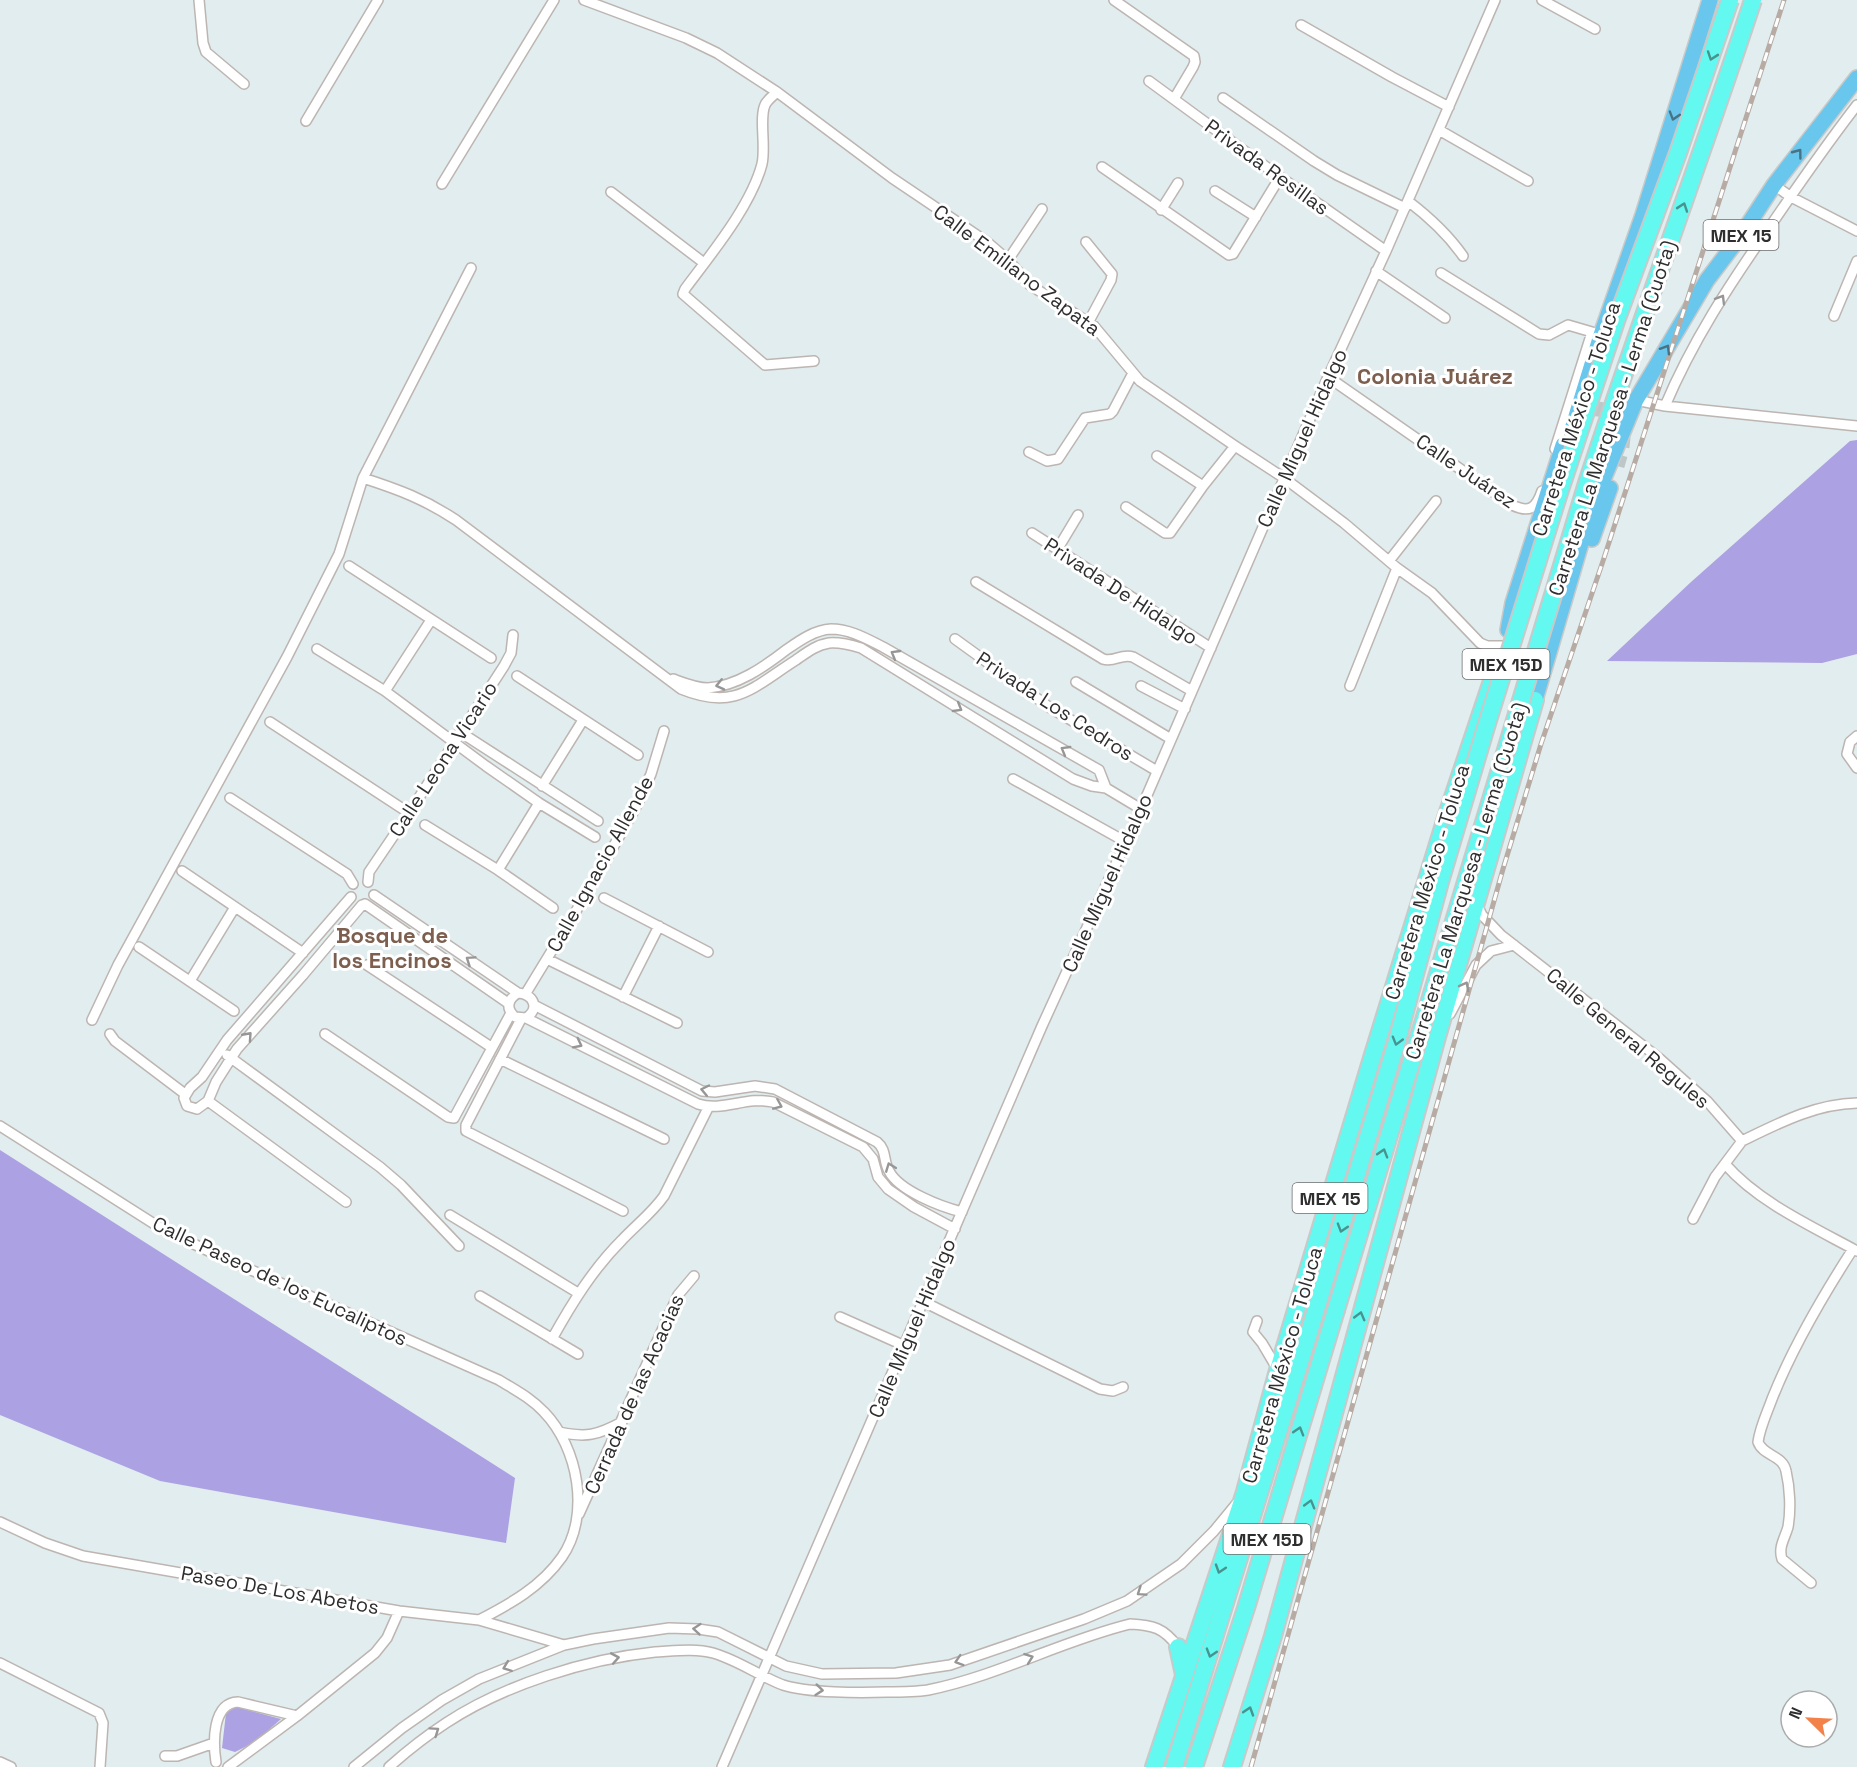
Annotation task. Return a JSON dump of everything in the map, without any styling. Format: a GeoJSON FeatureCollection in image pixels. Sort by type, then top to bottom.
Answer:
{"type":"FeatureCollection","features":[{"type":"Feature","properties":{"kind":"highway","name":"Carretera La Marquesa - Lerma (Cuota)"},"geometry":{"type":"LineString","coordinates":[[1174,1767],[1359,1171],[1479,749],[1559,493],[1616,321],[1678,153],[1730,0]]}},
{"type":"Feature","properties":{"kind":"highway","name":"Carretera La Marquesa - Lerma (Cuota)"},"geometry":{"type":"LineString","coordinates":[[1194,1767],[1246,1608],[1587,483],[1753,0]]}},
{"type":"Feature","properties":{"kind":"highway","name":"Carretera México - Toluca"},"geometry":{"type":"LineString","coordinates":[[1154,1767],[1244,1495],[1278,1370],[1446,818],[1506,638]]}},
{"type":"Feature","properties":{"kind":"highway","name":"MEX 15"},"geometry":{"type":"LineString","coordinates":[[1232,1767],[1279,1614],[1475,901],[1535,700]]}},
{"type":"Feature","properties":{"kind":"highway"},"geometry":{"type":"LineString","coordinates":[[1205,1767],[1224,1708],[1246,1608]]}},
{"type":"Feature","properties":{"kind":"highway"},"geometry":{"type":"LineString","coordinates":[[1178,1647],[1185,1677]]}},
{"type":"Feature","properties":{"kind":"main road","name":"Carretera México - Toluca"},"geometry":{"type":"LineString","coordinates":[[1506,638],[1597,334],[1643,216],[1710,0]]}},
{"type":"Feature","properties":{"kind":"main road","name":"MEX 15"},"geometry":{"type":"LineString","coordinates":[[1535,700],[1591,509],[1636,399],[1707,279],[1742,234],[1774,185],[1857,78]]}},
{"type":"Feature","properties":{"kind":"main road"},"geometry":{"type":"LineString","coordinates":[[1506,638],[1513,603],[1563,445]]}},
{"type":"Feature","properties":{"kind":"main road"},"geometry":{"type":"LineString","coordinates":[[1535,700],[1564,628],[1617,466]]}},
{"type":"Feature","properties":{"kind":"street"},"geometry":{"type":"LineString","coordinates":[[199,0],[206,52],[244,84]]}},
{"type":"Feature","properties":{"kind":"street"},"geometry":{"type":"LineString","coordinates":[[306,121],[378,0]]}},
{"type":"Feature","properties":{"kind":"street"},"geometry":{"type":"LineString","coordinates":[[442,184],[554,0]]}},
{"type":"Feature","properties":{"kind":"street","name":"Calle Emiliano Zapata"},"geometry":{"type":"LineString","coordinates":[[584,0],[707,48],[777,92],[892,178],[987,242],[1008,260],[1030,285],[1089,321],[1106,338],[1133,373],[1153,391],[1284,478],[1344,523],[1397,568],[1432,593],[1480,643],[1487,646],[1506,638]]}},
{"type":"Feature","properties":{"kind":"street"},"geometry":{"type":"LineString","coordinates":[[1114,0],[1194,57],[1196,62],[1174,99]]}},
{"type":"Feature","properties":{"kind":"street","name":"Calle Miguel Hidalgo"},"geometry":{"type":"LineString","coordinates":[[722,1767],[1042,1026],[1142,809],[1328,377],[1386,251],[1495,0]]}},
{"type":"Feature","properties":{"kind":"street"},"geometry":{"type":"LineString","coordinates":[[1542,0],[1594,29]]}},
{"type":"Feature","properties":{"kind":"street"},"geometry":{"type":"LineString","coordinates":[[1301,25],[1449,107]]}},
{"type":"Feature","properties":{"kind":"street","name":"Privada Resillas"},"geometry":{"type":"LineString","coordinates":[[1149,81],[1386,251]]}},
{"type":"Feature","properties":{"kind":"street"},"geometry":{"type":"LineString","coordinates":[[777,92],[764,106],[765,144],[756,182],[727,232],[683,292],[684,298],[765,365],[814,361]]}},
{"type":"Feature","properties":{"kind":"street"},"geometry":{"type":"LineString","coordinates":[[1223,98],[1337,175],[1426,214],[1445,232],[1463,256]]}},
{"type":"Feature","properties":{"kind":"street"},"geometry":{"type":"LineString","coordinates":[[1665,406],[1689,351],[1730,285],[1857,105]]}},
{"type":"Feature","properties":{"kind":"street"},"geometry":{"type":"LineString","coordinates":[[1439,130],[1528,181]]}},
{"type":"Feature","properties":{"kind":"street"},"geometry":{"type":"LineString","coordinates":[[1102,167],[1229,255],[1233,254],[1280,177]]}},
{"type":"Feature","properties":{"kind":"street"},"geometry":{"type":"LineString","coordinates":[[1161,210],[1178,183]]}},
{"type":"Feature","properties":{"kind":"street"},"geometry":{"type":"LineString","coordinates":[[1774,185],[1791,197],[1857,231]]}},
{"type":"Feature","properties":{"kind":"street"},"geometry":{"type":"LineString","coordinates":[[1215,191],[1256,217]]}},
{"type":"Feature","properties":{"kind":"street"},"geometry":{"type":"LineString","coordinates":[[611,192],[704,263]]}},
{"type":"Feature","properties":{"kind":"street"},"geometry":{"type":"LineString","coordinates":[[1008,260],[1042,209]]}},
{"type":"Feature","properties":{"kind":"street"},"geometry":{"type":"LineString","coordinates":[[1086,242],[1112,274],[1098,307],[1089,321]]}},
{"type":"Feature","properties":{"kind":"street"},"geometry":{"type":"LineString","coordinates":[[1834,316],[1857,261]]}},
{"type":"Feature","properties":{"kind":"street"},"geometry":{"type":"LineString","coordinates":[[92,1020],[118,965],[287,657],[339,554],[363,478],[471,268]]}},
{"type":"Feature","properties":{"kind":"street"},"geometry":{"type":"LineString","coordinates":[[1376,272],[1445,318]]}},
{"type":"Feature","properties":{"kind":"street"},"geometry":{"type":"LineString","coordinates":[[1441,273],[1539,334],[1549,335],[1568,325],[1597,334]]}},
{"type":"Feature","properties":{"kind":"street","name":"Calle Juárez"},"geometry":{"type":"LineString","coordinates":[[1328,377],[1512,506],[1527,510],[1535,505],[1540,496],[1597,334]]}},
{"type":"Feature","properties":{"kind":"street"},"geometry":{"type":"LineString","coordinates":[[1029,452],[1047,461],[1058,459],[1085,418],[1110,414],[1113,411],[1133,373]]}},
{"type":"Feature","properties":{"kind":"street"},"geometry":{"type":"LineString","coordinates":[[1636,399],[1665,406],[1857,426]]}},
{"type":"Feature","properties":{"kind":"street"},"geometry":{"type":"LineString","coordinates":[[1126,507],[1168,534],[1235,446]]}},
{"type":"Feature","properties":{"kind":"street"},"geometry":{"type":"LineString","coordinates":[[1157,456],[1203,486]]}},
{"type":"Feature","properties":{"kind":"street"},"geometry":{"type":"LineString","coordinates":[[363,478],[407,492],[438,508],[681,689],[701,697],[730,698],[745,693],[816,647]]}},
{"type":"Feature","properties":{"kind":"street"},"geometry":{"type":"LineString","coordinates":[[1389,561],[1436,501]]}},
{"type":"Feature","properties":{"kind":"street"},"geometry":{"type":"LineString","coordinates":[[1057,550],[1078,515]]}},
{"type":"Feature","properties":{"kind":"street","name":"Privada De Hidalgo"},"geometry":{"type":"LineString","coordinates":[[1032,533],[1211,648]]}},
{"type":"Feature","properties":{"kind":"street"},"geometry":{"type":"LineString","coordinates":[[349,566],[490,658]]}},
{"type":"Feature","properties":{"kind":"street"},"geometry":{"type":"LineString","coordinates":[[1350,686],[1397,568]]}},
{"type":"Feature","properties":{"kind":"street"},"geometry":{"type":"LineString","coordinates":[[976,582],[1103,660],[1110,662],[1126,655],[1133,657],[1192,691]]}},
{"type":"Feature","properties":{"kind":"street"},"geometry":{"type":"LineString","coordinates":[[385,691],[431,620]]}},
{"type":"Feature","properties":{"kind":"street"},"geometry":{"type":"LineString","coordinates":[[665,676],[707,688],[725,685],[755,672],[802,639],[818,632],[831,629],[852,633],[866,638],[1099,770],[1106,788]]}},
{"type":"Feature","properties":{"kind":"street","name":"Calle Leona Vicario"},"geometry":{"type":"LineString","coordinates":[[368,882],[369,872],[511,653],[513,635]]}},
{"type":"Feature","properties":{"kind":"street","name":"Privada Los Cedros"},"geometry":{"type":"LineString","coordinates":[[955,639],[1050,707],[1157,771]]}},
{"type":"Feature","properties":{"kind":"street"},"geometry":{"type":"LineString","coordinates":[[784,652],[830,643],[861,648],[1073,779],[1106,788],[1142,809]]}},
{"type":"Feature","properties":{"kind":"street"},"geometry":{"type":"LineString","coordinates":[[317,649],[385,691],[539,803],[595,837]]}},
{"type":"Feature","properties":{"kind":"street"},"geometry":{"type":"LineString","coordinates":[[517,676],[638,755]]}},
{"type":"Feature","properties":{"kind":"street"},"geometry":{"type":"LineString","coordinates":[[1076,682],[1171,739]]}},
{"type":"Feature","properties":{"kind":"street"},"geometry":{"type":"LineString","coordinates":[[1141,686],[1185,709]]}},
{"type":"Feature","properties":{"kind":"street"},"geometry":{"type":"LineString","coordinates":[[542,786],[583,720]]}},
{"type":"Feature","properties":{"kind":"street"},"geometry":{"type":"LineString","coordinates":[[270,722],[409,813]]}},
{"type":"Feature","properties":{"kind":"street","name":"Calle Ignacio Allende"},"geometry":{"type":"LineString","coordinates":[[522,993],[547,959],[637,805],[651,774],[664,731]]}},
{"type":"Feature","properties":{"kind":"street"},"geometry":{"type":"LineString","coordinates":[[460,732],[598,820]]}},
{"type":"Feature","properties":{"kind":"street"},"geometry":{"type":"LineString","coordinates":[[1857,736],[1850,742],[1847,754],[1857,768]]}},
{"type":"Feature","properties":{"kind":"street"},"geometry":{"type":"LineString","coordinates":[[1013,779],[1126,843]]}},
{"type":"Feature","properties":{"kind":"street"},"geometry":{"type":"LineString","coordinates":[[230,798],[346,874],[353,885]]}},
{"type":"Feature","properties":{"kind":"street"},"geometry":{"type":"LineString","coordinates":[[498,870],[539,803]]}},
{"type":"Feature","properties":{"kind":"street"},"geometry":{"type":"LineString","coordinates":[[425,825],[498,870],[553,908]]}},
{"type":"Feature","properties":{"kind":"street"},"geometry":{"type":"LineString","coordinates":[[182,871],[303,953]]}},
{"type":"Feature","properties":{"kind":"street"},"geometry":{"type":"LineString","coordinates":[[360,880],[368,882],[372,885],[374,895],[369,903],[363,904],[237,1049],[208,1101],[197,1109],[191,1108],[185,1102],[185,1094],[202,1077],[220,1050],[351,897],[353,885],[360,880]]}},
{"type":"Feature","properties":{"kind":"street"},"geometry":{"type":"LineString","coordinates":[[374,895],[532,998],[534,1010],[523,1018],[465,1128],[469,1133],[623,1211]]}},
{"type":"Feature","properties":{"kind":"street"},"geometry":{"type":"LineString","coordinates":[[351,897],[523,1018],[698,1104],[708,1108],[741,1101],[773,1102],[863,1147],[873,1159],[875,1170],[882,1183],[902,1199],[955,1229]]}},
{"type":"Feature","properties":{"kind":"street"},"geometry":{"type":"LineString","coordinates":[[604,898],[708,951]]}},
{"type":"Feature","properties":{"kind":"street","name":"Calle General Regules"},"geometry":{"type":"LineString","coordinates":[[1475,901],[1482,915],[1491,925],[1660,1059],[1707,1101],[1742,1141]]}},
{"type":"Feature","properties":{"kind":"street"},"geometry":{"type":"LineString","coordinates":[[189,981],[235,907]]}},
{"type":"Feature","properties":{"kind":"street"},"geometry":{"type":"LineString","coordinates":[[623,997],[660,926]]}},
{"type":"Feature","properties":{"kind":"street"},"geometry":{"type":"LineString","coordinates":[[1437,1038],[1476,965],[1491,951],[1514,945]]}},
{"type":"Feature","properties":{"kind":"street"},"geometry":{"type":"LineString","coordinates":[[139,947],[234,1011]]}},
{"type":"Feature","properties":{"kind":"street"},"geometry":{"type":"LineString","coordinates":[[547,959],[677,1023]]}},
{"type":"Feature","properties":{"kind":"street"},"geometry":{"type":"LineString","coordinates":[[293,965],[303,975]]}},
{"type":"Feature","properties":{"kind":"street"},"geometry":{"type":"LineString","coordinates":[[367,965],[491,1047]]}},
{"type":"Feature","properties":{"kind":"street"},"geometry":{"type":"LineString","coordinates":[[325,1034],[448,1117],[454,1118],[510,1008],[512,997],[522,993]]}},
{"type":"Feature","properties":{"kind":"street"},"geometry":{"type":"LineString","coordinates":[[534,1005],[702,1091],[715,1092],[761,1086],[775,1089],[870,1137],[882,1146],[889,1171],[908,1189],[942,1206],[962,1212]]}},
{"type":"Feature","properties":{"kind":"street"},"geometry":{"type":"LineString","coordinates":[[110,1034],[115,1041],[185,1094]]}},
{"type":"Feature","properties":{"kind":"street"},"geometry":{"type":"LineString","coordinates":[[220,1050],[380,1167],[401,1185],[459,1246]]}},
{"type":"Feature","properties":{"kind":"street"},"geometry":{"type":"LineString","coordinates":[[500,1059],[664,1139]]}},
{"type":"Feature","properties":{"kind":"street"},"geometry":{"type":"LineString","coordinates":[[739,1088],[741,1101]]}},
{"type":"Feature","properties":{"kind":"street"},"geometry":{"type":"LineString","coordinates":[[208,1101],[346,1202]]}},
{"type":"Feature","properties":{"kind":"street"},"geometry":{"type":"LineString","coordinates":[[1693,1219],[1714,1178],[1742,1141],[1812,1110],[1857,1103]]}},
{"type":"Feature","properties":{"kind":"street"},"geometry":{"type":"LineString","coordinates":[[552,1339],[578,1293],[622,1239],[655,1209],[664,1196],[708,1108]]}},
{"type":"Feature","properties":{"kind":"street","name":"Calle Paseo de los Eucaliptos"},"geometry":{"type":"LineString","coordinates":[[0,1126],[159,1227],[499,1380],[526,1395],[545,1413],[569,1451],[575,1479],[578,1516],[573,1535],[552,1570],[518,1600],[479,1620]]}},
{"type":"Feature","properties":{"kind":"street"},"geometry":{"type":"LineString","coordinates":[[1725,1164],[1736,1177],[1761,1196],[1855,1250],[1822,1297],[1785,1366],[1760,1430],[1758,1443],[1763,1451],[1781,1461],[1786,1469],[1789,1517],[1780,1550],[1782,1559],[1811,1583]]}},
{"type":"Feature","properties":{"kind":"street"},"geometry":{"type":"LineString","coordinates":[[902,1199],[908,1189]]}},
{"type":"Feature","properties":{"kind":"street"},"geometry":{"type":"LineString","coordinates":[[936,1219],[942,1206]]}},
{"type":"Feature","properties":{"kind":"street"},"geometry":{"type":"LineString","coordinates":[[450,1215],[578,1293]]}},
{"type":"Feature","properties":{"kind":"street","name":"Cerrada de las Acacias"},"geometry":{"type":"LineString","coordinates":[[578,1516],[678,1295],[682,1287],[694,1276]]}},
{"type":"Feature","properties":{"kind":"street"},"geometry":{"type":"LineString","coordinates":[[480,1296],[578,1354]]}},
{"type":"Feature","properties":{"kind":"street"},"geometry":{"type":"LineString","coordinates":[[924,1302],[1100,1389],[1113,1391],[1123,1387]]}},
{"type":"Feature","properties":{"kind":"street"},"geometry":{"type":"LineString","coordinates":[[840,1317],[905,1346]]}},
{"type":"Feature","properties":{"kind":"street"},"geometry":{"type":"LineString","coordinates":[[1257,1321],[1253,1332],[1278,1370]]}},
{"type":"Feature","properties":{"kind":"street"},"geometry":{"type":"LineString","coordinates":[[559,1432],[577,1436],[592,1435],[622,1422]]}},
{"type":"Feature","properties":{"kind":"street"},"geometry":{"type":"LineString","coordinates":[[354,1767],[434,1706],[479,1678],[564,1645],[669,1628],[698,1629],[718,1632],[799,1670],[822,1674],[896,1672],[950,1665],[1084,1619],[1127,1601],[1181,1564],[1214,1531],[1244,1495]]}},
{"type":"Feature","properties":{"kind":"street","name":"Paseo De Los Abetos"},"geometry":{"type":"LineString","coordinates":[[0,1522],[45,1543],[83,1556],[399,1611],[479,1620],[564,1645]]}},
{"type":"Feature","properties":{"kind":"street"},"geometry":{"type":"LineString","coordinates":[[228,1767],[297,1716],[375,1653],[387,1638],[399,1611]]}},
{"type":"Feature","properties":{"kind":"street"},"geometry":{"type":"LineString","coordinates":[[389,1767],[448,1722],[487,1701],[523,1685],[597,1662],[639,1654],[694,1650],[713,1653],[787,1686],[831,1691],[884,1692],[926,1690],[979,1677],[1130,1624],[1145,1624],[1169,1634],[1178,1647]]}},
{"type":"Feature","properties":{"kind":"street"},"geometry":{"type":"LineString","coordinates":[[713,1653],[718,1632]]}},
{"type":"Feature","properties":{"kind":"street"},"geometry":{"type":"LineString","coordinates":[[0,1663],[99,1713],[103,1723],[100,1767]]}},
{"type":"Feature","properties":{"kind":"street"},"geometry":{"type":"LineString","coordinates":[[215,1765],[214,1743],[219,1714],[230,1702],[244,1703],[297,1716]]}},
{"type":"Feature","properties":{"kind":"street"},"geometry":{"type":"LineString","coordinates":[[165,1756],[177,1756],[214,1743]]}},
{"type":"Feature","properties":{"kind":"street"},"geometry":{"type":"LineString","coordinates":[[0,1762],[11,1767]]}},
{"type":"Feature","properties":{"kind":"shaded area"},"geometry":{"type":"Polygon","coordinates":[[[1857,440],[1857,654],[1822,663],[1607,661],[1691,582],[1850,441],[1857,440]]]}},
{"type":"Feature","properties":{"kind":"shaded area"},"geometry":{"type":"Polygon","coordinates":[[[0,1150],[515,1478],[506,1543],[160,1481],[0,1415],[0,1150]]]}},
{"type":"Feature","properties":{"kind":"shaded area"},"geometry":{"type":"Polygon","coordinates":[[[236,1707],[281,1719],[255,1742],[235,1752],[222,1748],[226,1713],[236,1707]]]}},
{"type":"Feature","properties":{"kind":"tunnel"},"geometry":{"type":"LineString","coordinates":[[1563,445],[1570,425],[1580,413],[1586,410],[1601,409],[1614,416],[1622,429],[1623,444],[1617,466]]}},
{"type":"Feature","properties":{"kind":"railway"},"geometry":{"type":"LineString","coordinates":[[1251,1767],[1503,869],[1541,744],[1604,558],[1784,0]]}},
{"type":"Feature","properties":{"kind":"district","name":"Colonia Juárez"},"geometry":{"type":"Point","coordinates":[1435,376]}},
{"type":"Feature","properties":{"kind":"district","name":"Bosque de los Encinos"},"geometry":{"type":"Point","coordinates":[392,948]}}]}
